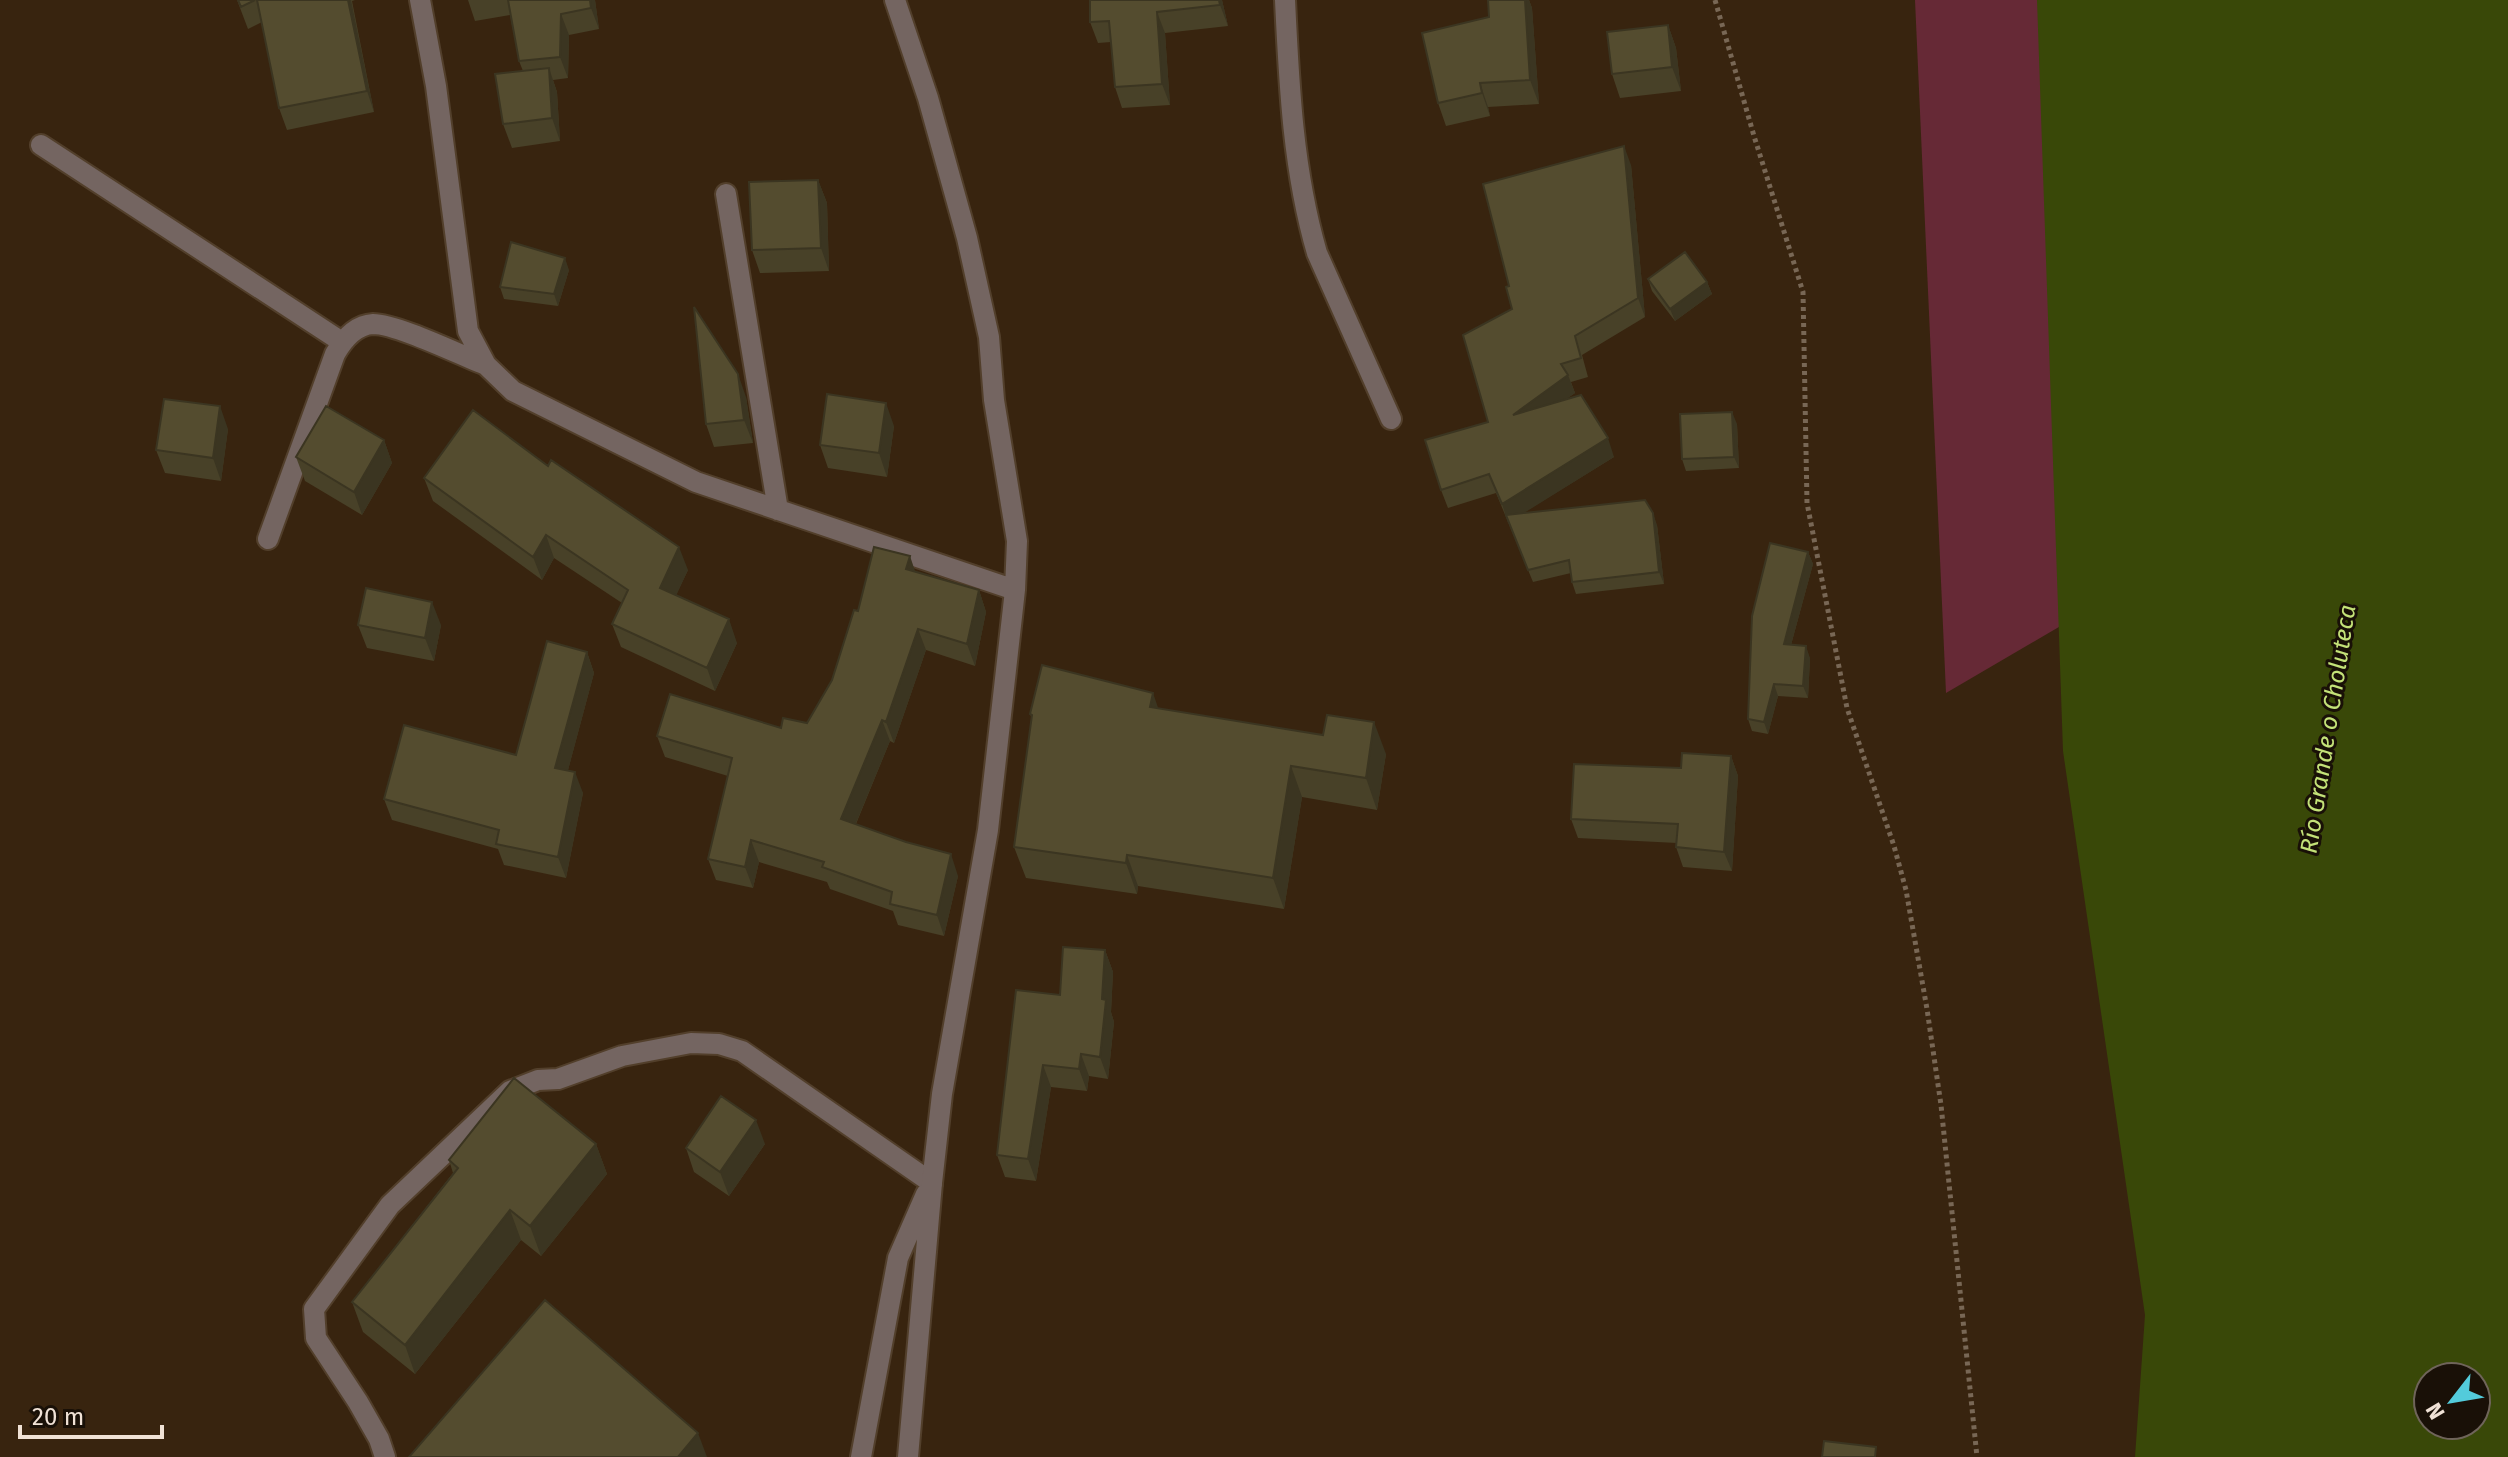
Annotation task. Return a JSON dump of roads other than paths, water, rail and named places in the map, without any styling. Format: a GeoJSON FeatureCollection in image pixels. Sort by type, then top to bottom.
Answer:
{"type":"FeatureCollection","features":[{"type":"Feature","properties":{"kind":"street"},"geometry":{"type":"LineString","coordinates":[[420,0],[436,86],[468,331],[486,365],[513,391],[696,482],[1015,590]]}},
{"type":"Feature","properties":{"kind":"street"},"geometry":{"type":"LineString","coordinates":[[895,0],[928,98],[967,238],[989,337],[994,400],[1017,541],[1015,590],[988,830],[942,1094],[908,1457]]}},
{"type":"Feature","properties":{"kind":"street"},"geometry":{"type":"LineString","coordinates":[[1285,0],[1294,140],[1311,232],[1317,253],[1391,419]]}},
{"type":"Feature","properties":{"kind":"street"},"geometry":{"type":"LineString","coordinates":[[41,145],[342,342]]}},
{"type":"Feature","properties":{"kind":"street"},"geometry":{"type":"LineString","coordinates":[[726,194],[778,510]]}},
{"type":"Feature","properties":{"kind":"street"},"geometry":{"type":"LineString","coordinates":[[268,539],[335,354],[353,332],[371,324],[392,327],[486,365]]}},
{"type":"Feature","properties":{"kind":"street"},"geometry":{"type":"LineString","coordinates":[[385,1457],[379,1439],[358,1402],[316,1338],[314,1309],[390,1205],[510,1091],[538,1080],[558,1079],[622,1056],[691,1043],[719,1044],[742,1051],[932,1183]]}},
{"type":"Feature","properties":{"kind":"street"},"geometry":{"type":"LineString","coordinates":[[861,1457],[898,1258],[932,1183]]}},
{"type":"Feature","properties":{"kind":"water","name":"Río Grande o Choluteca"},"geometry":{"type":"Polygon","coordinates":[[[2037,0],[2508,0],[2508,1457],[2135,1457],[2145,1315],[2063,751],[2037,0]]]}}]}
